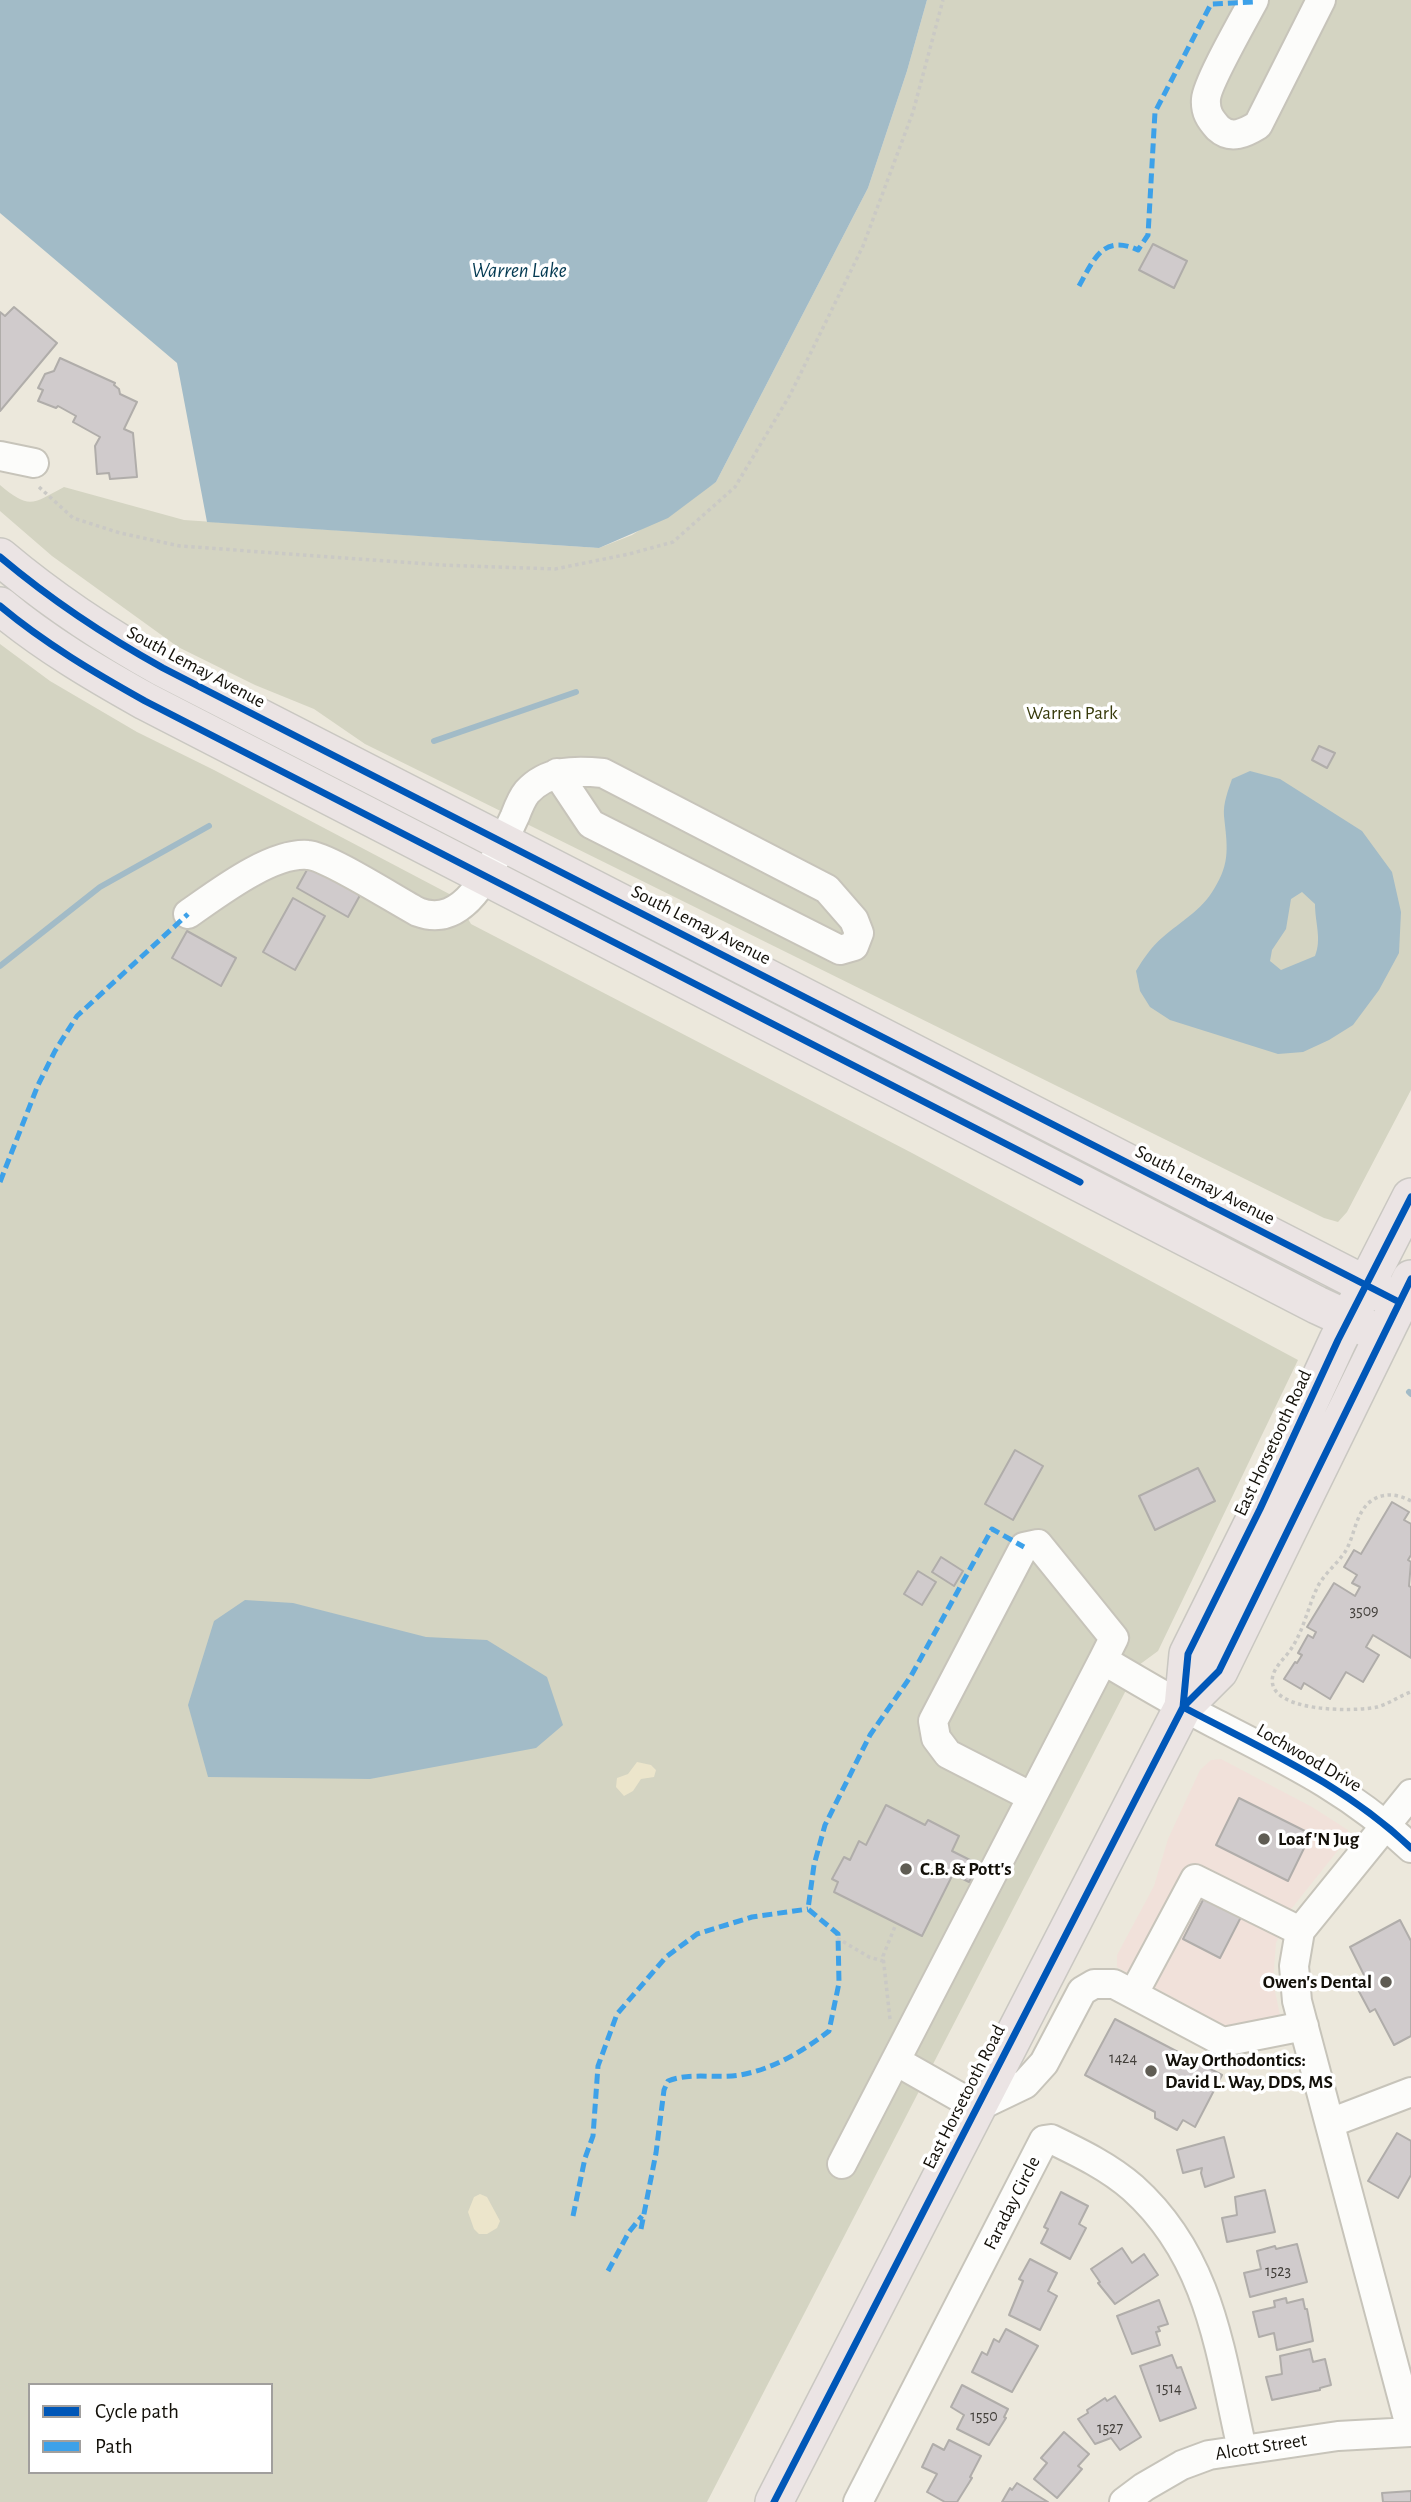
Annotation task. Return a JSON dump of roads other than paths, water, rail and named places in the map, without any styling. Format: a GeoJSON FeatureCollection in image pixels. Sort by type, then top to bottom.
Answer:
{"type":"FeatureCollection","features":[{"type":"Feature","properties":{"kind":"main road","name":"South Lemay Avenue"},"geometry":{"type":"LineString","coordinates":[[0,557],[40,590],[140,655],[316,749],[503,841],[1367,1286],[1405,1290]]}},
{"type":"Feature","properties":{"kind":"main road"},"geometry":{"type":"LineString","coordinates":[[0,606],[97,674],[145,701],[1382,1335]]}},
{"type":"Feature","properties":{"kind":"main road","name":"East Horsetooth Road"},"geometry":{"type":"LineString","coordinates":[[1183,1707],[1188,1654],[1261,1509],[1348,1319],[1411,1198]]}},
{"type":"Feature","properties":{"kind":"main road","name":"East Horsetooth Road"},"geometry":{"type":"LineString","coordinates":[[774,2502],[1183,1707],[1219,1671],[1405,1290]]}},
{"type":"Feature","properties":{"kind":"street"},"geometry":{"type":"LineString","coordinates":[[1254,0],[1206,95],[1209,117],[1222,131],[1231,135],[1248,132],[1258,125],[1321,0]]}},
{"type":"Feature","properties":{"kind":"street"},"geometry":{"type":"LineString","coordinates":[[0,456],[34,463]]}},
{"type":"Feature","properties":{"kind":"street"},"geometry":{"type":"LineString","coordinates":[[188,914],[242,877],[286,857],[309,854],[430,917],[455,912],[470,900],[484,877],[526,793],[557,773],[581,771],[603,773],[827,888],[854,920],[859,933],[853,946],[840,950],[591,824],[557,773]]}},
{"type":"Feature","properties":{"kind":"street"},"geometry":{"type":"LineString","coordinates":[[842,2164],[898,2058],[1114,1638],[1038,1544],[1024,1548],[933,1721],[936,1738],[948,1754],[1032,1797]]}},
{"type":"Feature","properties":{"kind":"street","name":"Lochwood Drive"},"geometry":{"type":"LineString","coordinates":[[1103,1660],[1183,1707],[1341,1791],[1387,1825],[1411,1847]]}},
{"type":"Feature","properties":{"kind":"street"},"geometry":{"type":"LineString","coordinates":[[1411,1794],[1300,1931],[1294,1966],[1297,2001],[1411,2431]]}},
{"type":"Feature","properties":{"kind":"street"},"geometry":{"type":"LineString","coordinates":[[1134,1993],[1195,1879],[1300,1931]]}},
{"type":"Feature","properties":{"kind":"street"},"geometry":{"type":"LineString","coordinates":[[898,2058],[977,2107],[1025,2084],[1044,2063],[1082,1991],[1094,1984],[1114,1984],[1223,2042],[1304,2026]]}},
{"type":"Feature","properties":{"kind":"street"},"geometry":{"type":"LineString","coordinates":[[1330,2123],[1411,2092]]}},
{"type":"Feature","properties":{"kind":"street","name":"Faraday Circle"},"geometry":{"type":"LineString","coordinates":[[858,2502],[1044,2140],[1051,2139],[1091,2159],[1132,2188],[1159,2215],[1184,2250],[1199,2278],[1211,2314],[1242,2449]]}},
{"type":"Feature","properties":{"kind":"street","name":"Alcott Street"},"geometry":{"type":"LineString","coordinates":[[1124,2502],[1182,2465],[1209,2455],[1338,2436],[1411,2431]]}},
{"type":"Feature","properties":{"kind":"water","name":"Warren Lake"},"geometry":{"type":"Polygon","coordinates":[[[0,0],[927,0],[907,71],[868,188],[716,482],[668,518],[599,548],[207,522],[177,363],[0,213],[0,0]]]}},
{"type":"Feature","properties":{"kind":"water"},"geometry":{"type":"Polygon","coordinates":[[[1250,771],[1280,779],[1362,831],[1392,872],[1401,912],[1399,953],[1379,990],[1353,1025],[1303,1052],[1278,1054],[1170,1020],[1150,1007],[1140,991],[1136,971],[1145,957],[1159,941],[1203,903],[1223,870],[1226,853],[1224,806],[1232,779],[1250,771]],[[1302,892],[1291,899],[1286,929],[1272,950],[1270,961],[1281,970],[1315,956],[1318,937],[1315,904],[1302,892]]]}},
{"type":"Feature","properties":{"kind":"water"},"geometry":{"type":"Polygon","coordinates":[[[245,1600],[293,1603],[426,1637],[487,1640],[547,1677],[563,1725],[536,1748],[370,1779],[208,1777],[188,1705],[214,1621],[245,1600]]]}},
{"type":"Feature","properties":{"kind":"waterway"},"geometry":{"type":"LineString","coordinates":[[434,741],[576,692]]}},
{"type":"Feature","properties":{"kind":"waterway"},"geometry":{"type":"LineString","coordinates":[[0,966],[100,887],[209,826]]}},
{"type":"Feature","properties":{"kind":"place","name":"Loaf 'N Jug"},"geometry":{"type":"Point","coordinates":[1264,1839]}},
{"type":"Feature","properties":{"kind":"place","name":"C.B. & Pott's"},"geometry":{"type":"Point","coordinates":[906,1869]}},
{"type":"Feature","properties":{"kind":"place","name":"Owen's Dental"},"geometry":{"type":"Point","coordinates":[1386,1982]}},
{"type":"Feature","properties":{"kind":"place","name":"Way Orthodontics: David L. Way, DDS, MS"},"geometry":{"type":"Point","coordinates":[1151,2071]}},
{"type":"Feature","properties":{"kind":"park label","name":"Warren Park"},"geometry":{"type":"Point","coordinates":[1072,713]}}]}
